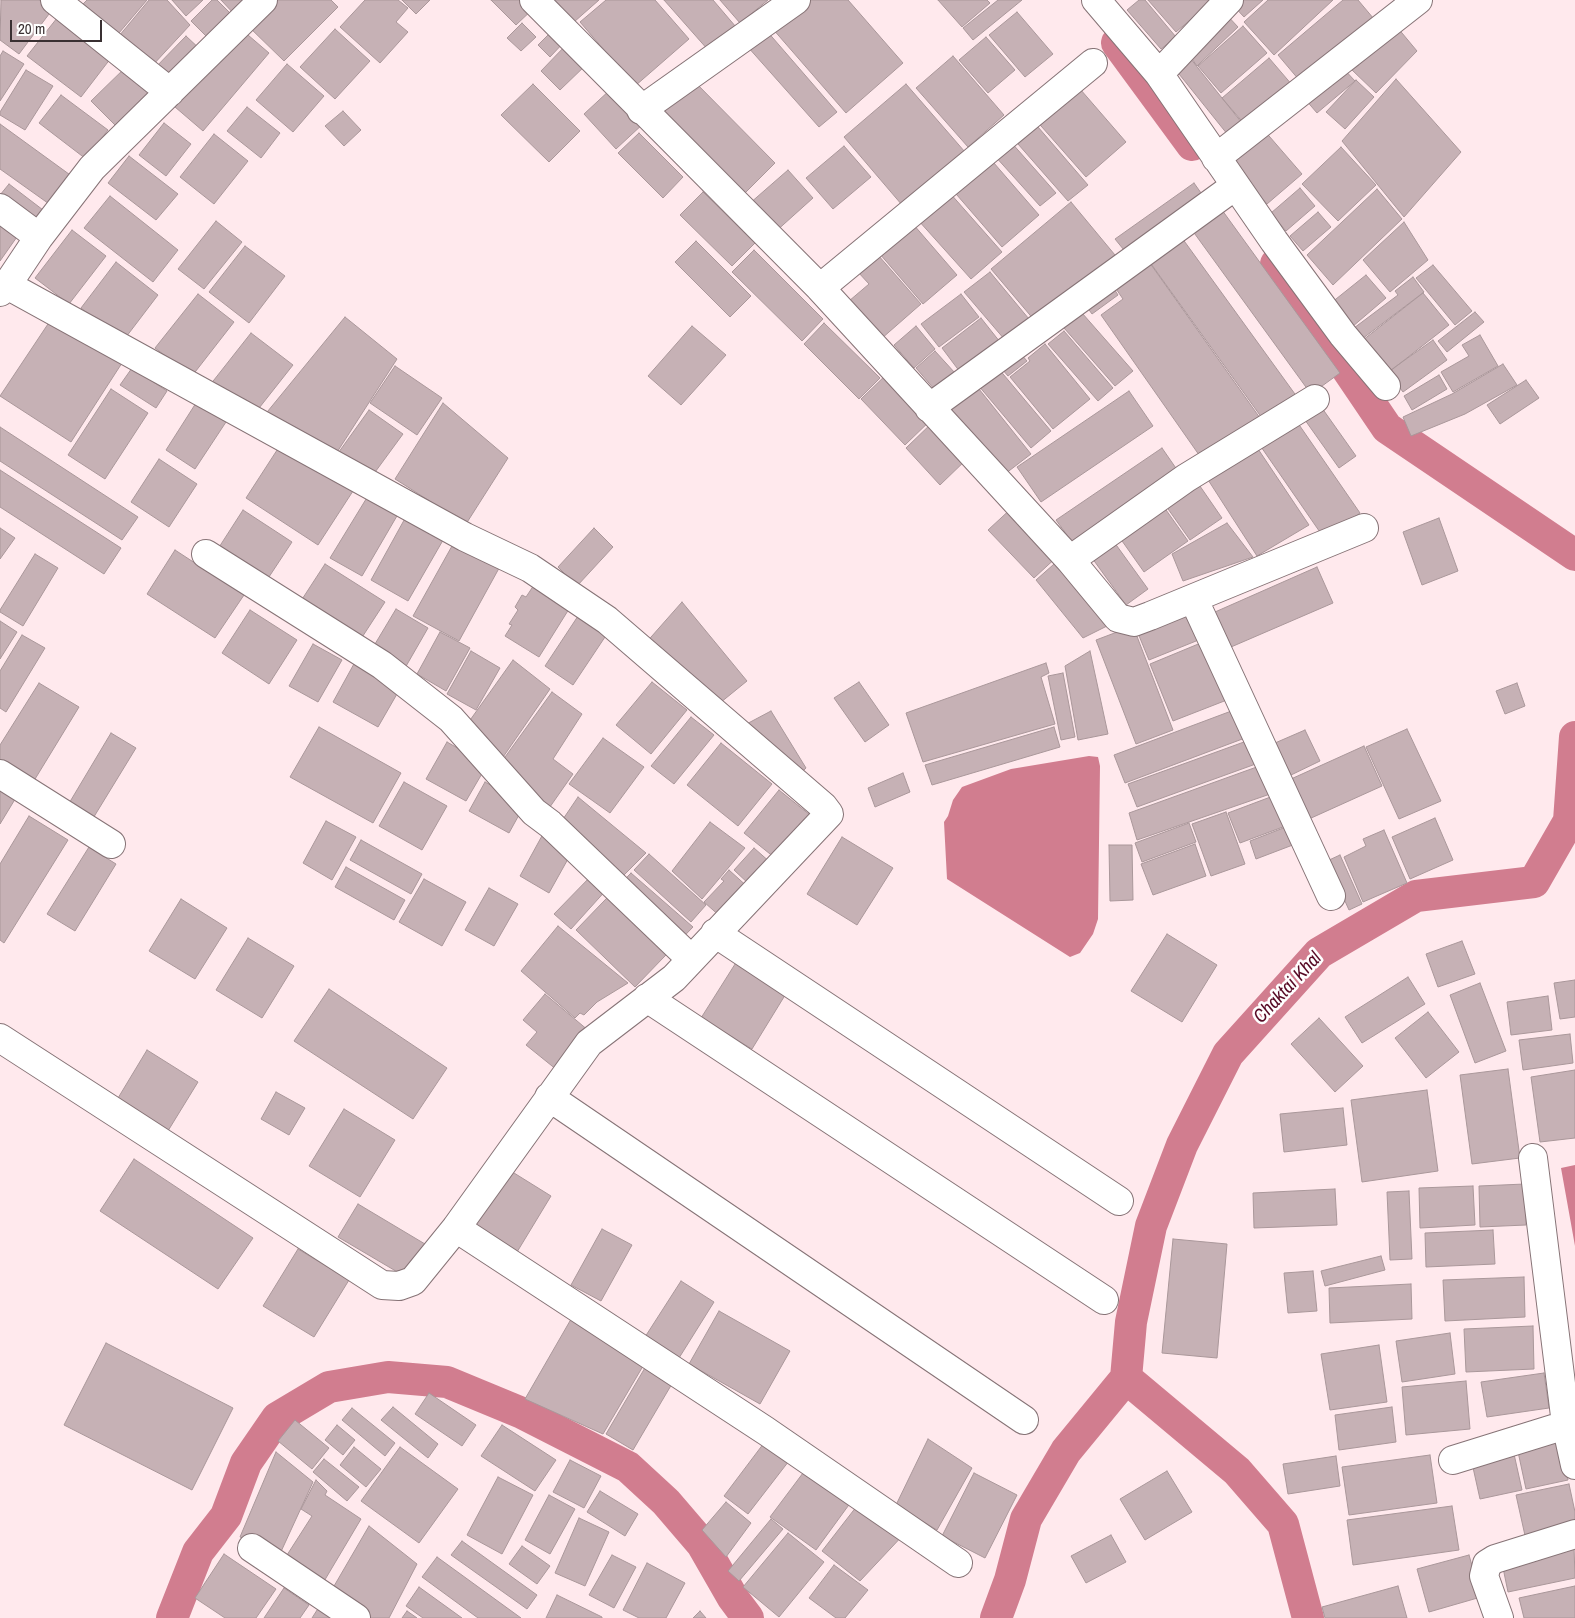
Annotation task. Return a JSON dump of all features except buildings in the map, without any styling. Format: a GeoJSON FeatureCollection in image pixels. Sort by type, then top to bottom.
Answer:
{"type":"FeatureCollection","features":[{"type":"Feature","properties":{"kind":"street"},"geometry":{"type":"LineString","coordinates":[[55,0],[170,92]]}},
{"type":"Feature","properties":{"kind":"street"},"geometry":{"type":"LineString","coordinates":[[0,1038],[382,1285],[399,1286],[413,1281],[456,1228],[589,1043],[674,978],[829,814],[823,806],[608,620],[530,568],[404,503],[4,289],[39,237],[92,168],[263,0]]}},
{"type":"Feature","properties":{"kind":"street"},"geometry":{"type":"LineString","coordinates":[[534,0],[641,110],[820,288],[1070,560],[1118,618],[1134,622],[1194,600],[1364,528]]}},
{"type":"Feature","properties":{"kind":"street"},"geometry":{"type":"LineString","coordinates":[[641,110],[796,0]]}},
{"type":"Feature","properties":{"kind":"street"},"geometry":{"type":"LineString","coordinates":[[1096,0],[1159,74],[1216,158],[1343,335],[1386,386]]}},
{"type":"Feature","properties":{"kind":"street"},"geometry":{"type":"LineString","coordinates":[[1159,74],[1230,0]]}},
{"type":"Feature","properties":{"kind":"street"},"geometry":{"type":"LineString","coordinates":[[1216,158],[1418,0]]}},
{"type":"Feature","properties":{"kind":"street"},"geometry":{"type":"LineString","coordinates":[[820,288],[1093,63]]}},
{"type":"Feature","properties":{"kind":"street"},"geometry":{"type":"LineString","coordinates":[[929,408],[1236,186]]}},
{"type":"Feature","properties":{"kind":"street"},"geometry":{"type":"LineString","coordinates":[[0,208],[39,237]]}},
{"type":"Feature","properties":{"kind":"street"},"geometry":{"type":"LineString","coordinates":[[1070,560],[1186,478],[1315,399]]}},
{"type":"Feature","properties":{"kind":"street"},"geometry":{"type":"LineString","coordinates":[[206,554],[382,665],[451,719],[534,812],[550,824],[691,959]]}},
{"type":"Feature","properties":{"kind":"street"},"geometry":{"type":"LineString","coordinates":[[1194,600],[1331,896]]}},
{"type":"Feature","properties":{"kind":"street"},"geometry":{"type":"LineString","coordinates":[[0,774],[111,844]]}},
{"type":"Feature","properties":{"kind":"street"},"geometry":{"type":"LineString","coordinates":[[715,933],[1119,1200]]}},
{"type":"Feature","properties":{"kind":"street"},"geometry":{"type":"LineString","coordinates":[[647,998],[1104,1300]]}},
{"type":"Feature","properties":{"kind":"street"},"geometry":{"type":"LineString","coordinates":[[549,1098],[1024,1420]]}},
{"type":"Feature","properties":{"kind":"street"},"geometry":{"type":"LineString","coordinates":[[1533,1158],[1571,1423],[1575,1465]]}},
{"type":"Feature","properties":{"kind":"street"},"geometry":{"type":"LineString","coordinates":[[456,1228],[766,1431],[958,1563]]}},
{"type":"Feature","properties":{"kind":"street"},"geometry":{"type":"LineString","coordinates":[[1453,1460],[1571,1423]]}},
{"type":"Feature","properties":{"kind":"street"},"geometry":{"type":"LineString","coordinates":[[1499,1618],[1484,1576],[1486,1564],[1495,1559],[1575,1534]]}},
{"type":"Feature","properties":{"kind":"street"},"geometry":{"type":"LineString","coordinates":[[252,1548],[356,1618]]}},
{"type":"Feature","properties":{"kind":"shaded area"},"geometry":{"type":"Polygon","coordinates":[[[1089,756],[1098,757],[1100,766],[1098,919],[1093,934],[1080,953],[1070,957],[947,879],[944,822],[953,800],[962,787],[1011,769],[1089,756]]]}},
{"type":"Feature","properties":{"kind":"shaded area"},"geometry":{"type":"Polygon","coordinates":[[[1575,1165],[1575,1246],[1561,1168],[1575,1165]]]}},
{"type":"Feature","properties":{"kind":"waterway"},"geometry":{"type":"LineString","coordinates":[[1117,43],[1192,145]]}},
{"type":"Feature","properties":{"kind":"waterway"},"geometry":{"type":"LineString","coordinates":[[1276,264],[1387,428],[1575,555]]}},
{"type":"Feature","properties":{"kind":"waterway","name":"Chaktai Khal"},"geometry":{"type":"LineString","coordinates":[[1126,1378],[1131,1322],[1151,1226],[1182,1145],[1228,1054],[1319,953],[1416,896],[1534,882],[1569,821],[1575,737]]}},
{"type":"Feature","properties":{"kind":"waterway"},"geometry":{"type":"LineString","coordinates":[[172,1618],[198,1552],[226,1516],[246,1463],[277,1418],[329,1387],[388,1377],[447,1382],[522,1413],[628,1467],[666,1502],[702,1544],[733,1598],[748,1618]]}},
{"type":"Feature","properties":{"kind":"waterway"},"geometry":{"type":"LineString","coordinates":[[1126,1378],[1237,1471],[1283,1524],[1308,1618]]}},
{"type":"Feature","properties":{"kind":"waterway"},"geometry":{"type":"LineString","coordinates":[[996,1618],[1010,1580],[1026,1519],[1066,1451],[1126,1378]]}}]}
